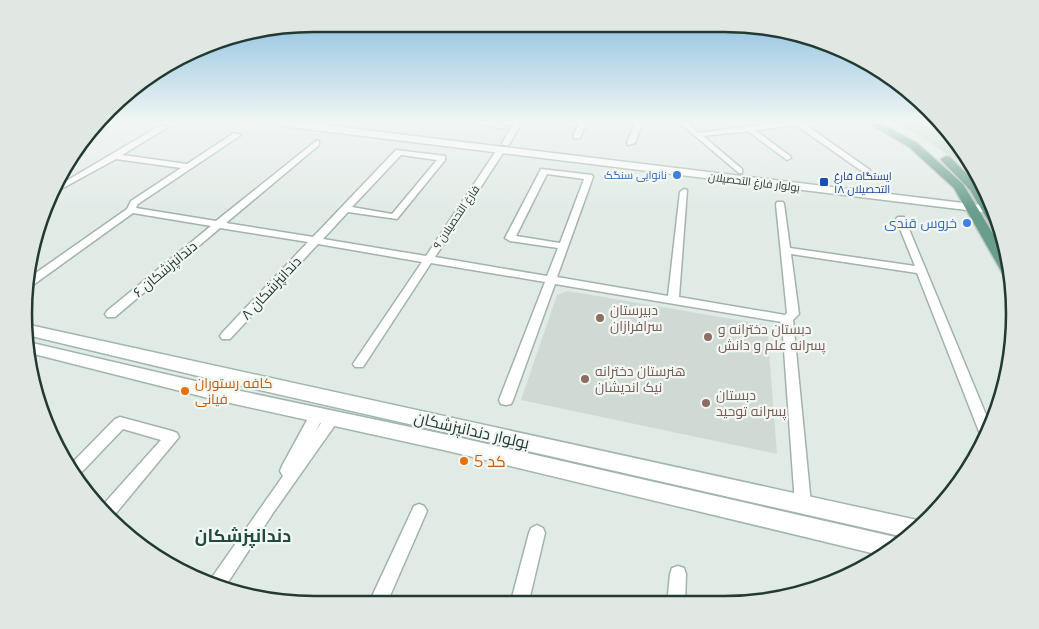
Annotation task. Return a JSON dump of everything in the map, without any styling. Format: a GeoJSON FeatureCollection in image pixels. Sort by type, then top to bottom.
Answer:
{"type":"FeatureCollection","features":[{"type":"Feature","properties":{"kind":"main road","name":"بولوار فارغ التحصیلان"},"geometry":{"type":"LineString","coordinates":[[556,152],[967,203]]}},
{"type":"Feature","properties":{"kind":"main road","name":"بولوار فارغ التحصیلان"},"geometry":{"type":"LineString","coordinates":[[564,152],[739,171],[984,206]]}},
{"type":"Feature","properties":{"kind":"main road"},"geometry":{"type":"LineString","coordinates":[[921,152],[947,173],[958,186],[1001,259]]}},
{"type":"Feature","properties":{"kind":"main road"},"geometry":{"type":"LineString","coordinates":[[935,152],[944,158],[971,183],[983,203]]}},
{"type":"Feature","properties":{"kind":"main road","name":"بولوار دندانپزشکان"},"geometry":{"type":"LineString","coordinates":[[33,331],[194,369],[332,398],[909,528]]}},
{"type":"Feature","properties":{"kind":"main road","name":"بولوار دندانپزشکان"},"geometry":{"type":"LineString","coordinates":[[35,348],[885,546]]}},
{"type":"Feature","properties":{"kind":"main road"},"geometry":{"type":"LineString","coordinates":[[325,416],[332,398]]}},
{"type":"Feature","properties":{"kind":"street"},"geometry":{"type":"LineString","coordinates":[[64,186],[120,152]]}},
{"type":"Feature","properties":{"kind":"street"},"geometry":{"type":"LineString","coordinates":[[35,279],[131,210],[134,203],[209,152]]}},
{"type":"Feature","properties":{"kind":"street","name":"دندانپزشکان ۶"},"geometry":{"type":"LineString","coordinates":[[111,314],[305,152]]}},
{"type":"Feature","properties":{"kind":"street","name":"دندانپزشکان ۸"},"geometry":{"type":"LineString","coordinates":[[226,336],[399,152]]}},
{"type":"Feature","properties":{"kind":"street","name":"دندانپزشکان ۸"},"geometry":{"type":"LineString","coordinates":[[346,209],[394,217],[442,158],[402,152]]}},
{"type":"Feature","properties":{"kind":"street","name":"فارغ التحصیلان ۹"},"geometry":{"type":"LineString","coordinates":[[359,364],[500,152]]}},
{"type":"Feature","properties":{"kind":"street"},"geometry":{"type":"LineString","coordinates":[[713,152],[720,160],[739,171]]}},
{"type":"Feature","properties":{"kind":"street"},"geometry":{"type":"LineString","coordinates":[[780,152],[787,158]]}},
{"type":"Feature","properties":{"kind":"street"},"geometry":{"type":"LineString","coordinates":[[840,152],[866,170]]}},
{"type":"Feature","properties":{"kind":"street"},"geometry":{"type":"LineString","coordinates":[[114,156],[188,166]]}},
{"type":"Feature","properties":{"kind":"street"},"geometry":{"type":"LineString","coordinates":[[506,400],[549,279],[562,246],[589,177],[544,171],[510,238],[562,246]]}},
{"type":"Feature","properties":{"kind":"street"},"geometry":{"type":"LineString","coordinates":[[672,300],[684,192]]}},
{"type":"Feature","properties":{"kind":"street"},"geometry":{"type":"LineString","coordinates":[[780,204],[793,314],[788,319],[803,504]]}},
{"type":"Feature","properties":{"kind":"street"},"geometry":{"type":"LineString","coordinates":[[131,210],[788,319]]}},
{"type":"Feature","properties":{"kind":"street"},"geometry":{"type":"LineString","coordinates":[[901,219],[983,426]]}},
{"type":"Feature","properties":{"kind":"street"},"geometry":{"type":"LineString","coordinates":[[785,250],[921,270]]}},
{"type":"Feature","properties":{"kind":"street"},"geometry":{"type":"LineString","coordinates":[[220,580],[268,508],[325,416]]}},
{"type":"Feature","properties":{"kind":"street"},"geometry":{"type":"LineString","coordinates":[[77,467],[120,423],[172,437],[110,509]]}},
{"type":"Feature","properties":{"kind":"street"},"geometry":{"type":"LineString","coordinates":[[381,596],[419,510]]}},
{"type":"Feature","properties":{"kind":"street"},"geometry":{"type":"LineString","coordinates":[[521,596],[537,533]]}},
{"type":"Feature","properties":{"kind":"street"},"geometry":{"type":"LineString","coordinates":[[677,596],[678,574]]}},
{"type":"Feature","properties":{"kind":"shaded area"},"geometry":{"type":"Polygon","coordinates":[[[568,291],[767,325],[777,454],[521,400],[557,295],[568,291]]]}},
{"type":"Feature","properties":{"kind":"green space"},"geometry":{"type":"Polygon","coordinates":[[[944,152],[955,152],[966,169],[944,152]]]}},
{"type":"Feature","properties":{"kind":"place","name":"نانوایی سنگک"},"geometry":{"type":"Point","coordinates":[677,175]}},
{"type":"Feature","properties":{"kind":"place","name":"ایستگاه فارغ التحصیلان ۱۸"},"geometry":{"type":"Point","coordinates":[824,182]}},
{"type":"Feature","properties":{"kind":"place","name":"خروس قندی"},"geometry":{"type":"Point","coordinates":[967,223]}},
{"type":"Feature","properties":{"kind":"place","name":"دبیرستان سرافرازان"},"geometry":{"type":"Point","coordinates":[600,318]}},
{"type":"Feature","properties":{"kind":"place","name":"دبستان دخترانه و پسرانه علم و دانش"},"geometry":{"type":"Point","coordinates":[708,337]}},
{"type":"Feature","properties":{"kind":"place","name":"هنرستان دخترانه نیک اندیشان"},"geometry":{"type":"Point","coordinates":[585,379]}},
{"type":"Feature","properties":{"kind":"place","name":"کافه رستوران فیانی"},"geometry":{"type":"Point","coordinates":[185,391]}},
{"type":"Feature","properties":{"kind":"place","name":"دبستان پسرانه توحید"},"geometry":{"type":"Point","coordinates":[706,403]}},
{"type":"Feature","properties":{"kind":"place","name":"کد 5"},"geometry":{"type":"Point","coordinates":[464,461]}},
{"type":"Feature","properties":{"kind":"district","name":"دندانپزشکان"},"geometry":{"type":"Point","coordinates":[243,536]}}]}
